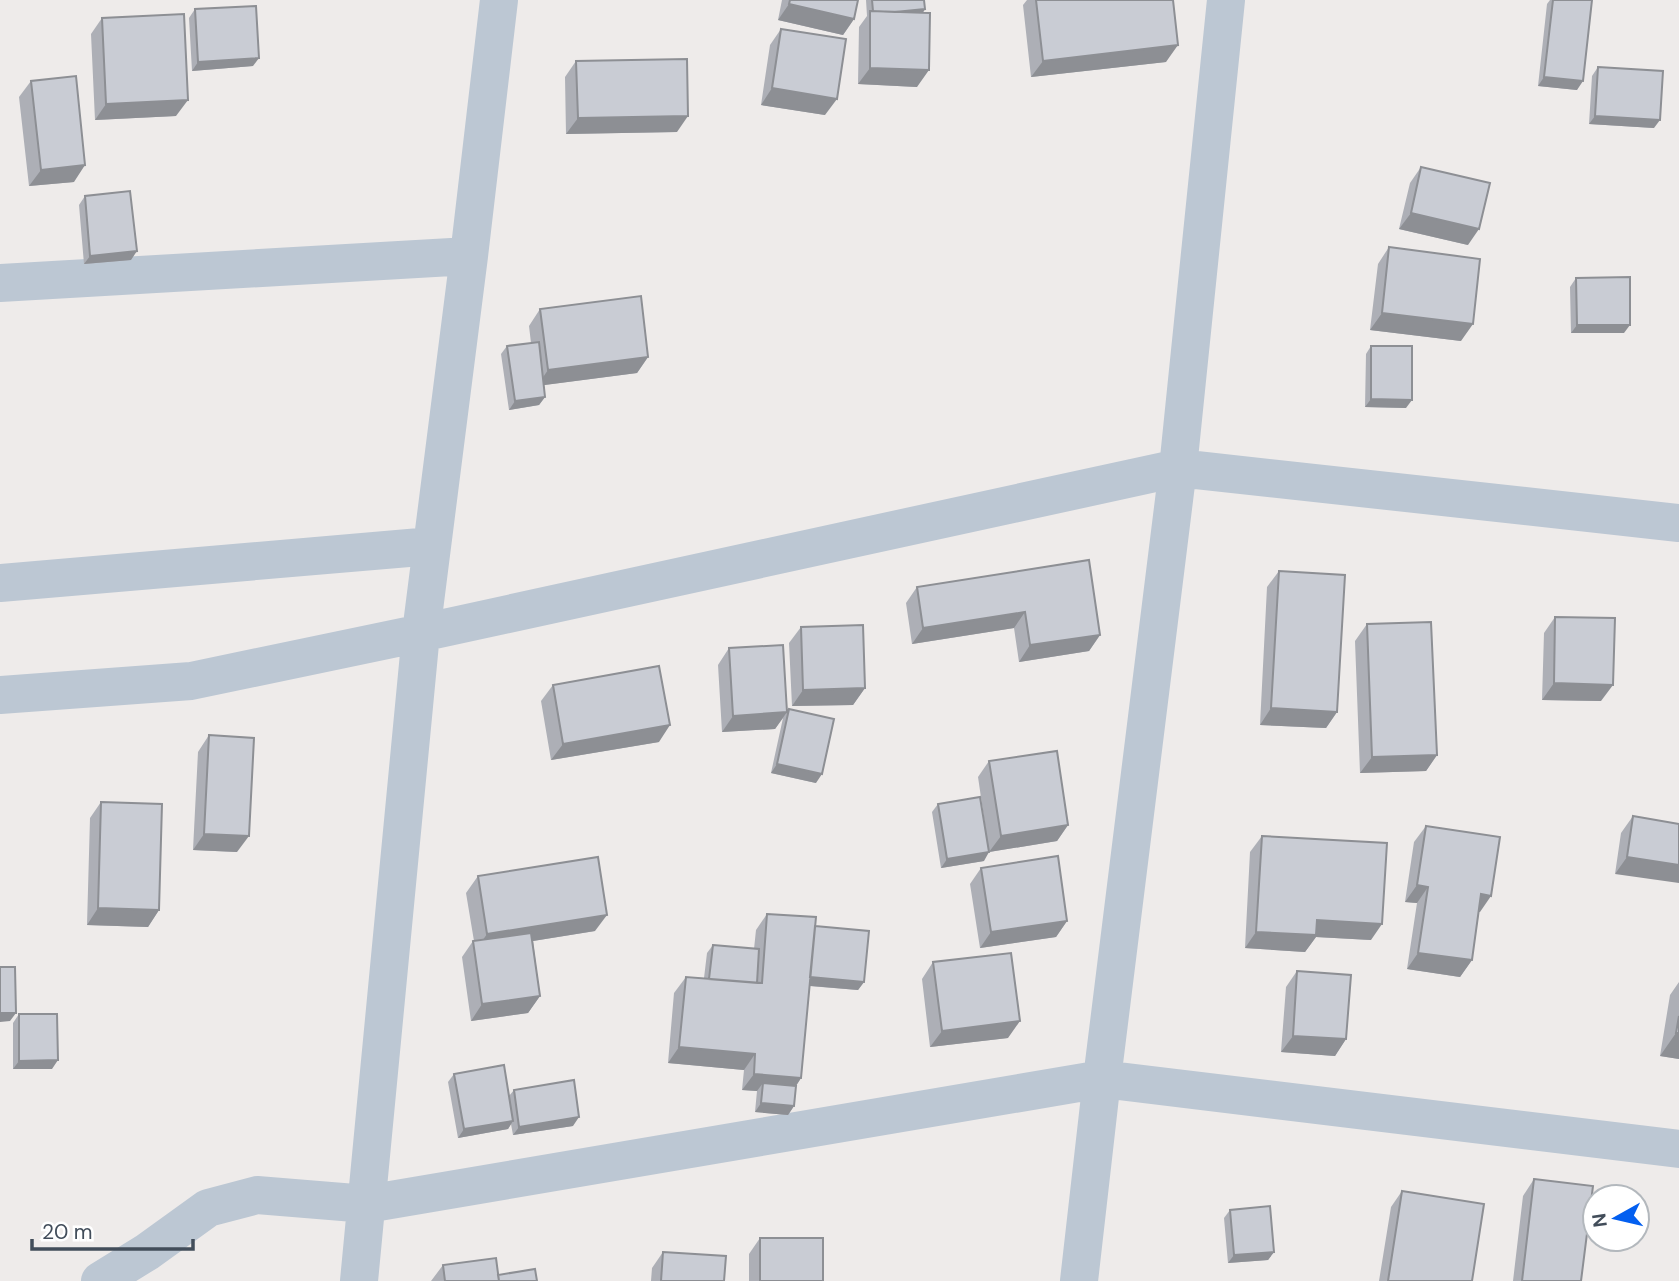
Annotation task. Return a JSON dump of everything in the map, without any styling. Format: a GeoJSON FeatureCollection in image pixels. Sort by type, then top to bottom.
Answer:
{"type":"FeatureCollection","features":[{"type":"Feature","properties":{"kind":"street"},"geometry":{"type":"LineString","coordinates":[[359,1281],[421,634],[499,0]]}},
{"type":"Feature","properties":{"kind":"street"},"geometry":{"type":"LineString","coordinates":[[1079,1281],[1178,468],[1226,0]]}},
{"type":"Feature","properties":{"kind":"street"},"geometry":{"type":"LineString","coordinates":[[0,283],[469,256]]}},
{"type":"Feature","properties":{"kind":"street"},"geometry":{"type":"LineString","coordinates":[[0,695],[191,681],[421,634],[1178,468],[1679,523]]}},
{"type":"Feature","properties":{"kind":"street"},"geometry":{"type":"LineString","coordinates":[[0,583],[432,546]]}},
{"type":"Feature","properties":{"kind":"street"},"geometry":{"type":"LineString","coordinates":[[100,1281],[208,1208],[257,1195],[367,1204],[1102,1079],[1679,1149]]}},
{"type":"Feature","properties":{"kind":"building"},"geometry":{"type":"Polygon","coordinates":[[[790,0],[858,0],[854,19],[789,4],[790,0]]]}},
{"type":"Feature","properties":{"kind":"building"},"geometry":{"type":"Polygon","coordinates":[[[872,0],[924,0],[925,9],[873,11],[872,0]]]}},
{"type":"Feature","properties":{"kind":"building"},"geometry":{"type":"Polygon","coordinates":[[[1036,0],[1173,0],[1178,45],[1043,61],[1036,0]]]}},
{"type":"Feature","properties":{"kind":"building"},"geometry":{"type":"Polygon","coordinates":[[[1553,0],[1592,0],[1583,81],[1544,77],[1553,0]]]}},
{"type":"Feature","properties":{"kind":"building"},"geometry":{"type":"Polygon","coordinates":[[[256,6],[259,58],[198,62],[195,9],[256,6]]]}},
{"type":"Feature","properties":{"kind":"building"},"geometry":{"type":"Polygon","coordinates":[[[870,11],[930,13],[929,70],[870,68],[870,11]]]}},
{"type":"Feature","properties":{"kind":"building"},"geometry":{"type":"Polygon","coordinates":[[[184,14],[188,100],[106,104],[102,18],[184,14]]]}},
{"type":"Feature","properties":{"kind":"building"},"geometry":{"type":"Polygon","coordinates":[[[781,29],[846,39],[837,99],[772,88],[781,29]]]}},
{"type":"Feature","properties":{"kind":"building"},"geometry":{"type":"Polygon","coordinates":[[[687,59],[688,116],[578,118],[576,61],[687,59]]]}},
{"type":"Feature","properties":{"kind":"building"},"geometry":{"type":"Polygon","coordinates":[[[1598,67],[1663,71],[1660,120],[1595,116],[1598,67]]]}},
{"type":"Feature","properties":{"kind":"building"},"geometry":{"type":"Polygon","coordinates":[[[76,76],[85,165],[41,170],[31,81],[76,76]]]}},
{"type":"Feature","properties":{"kind":"building"},"geometry":{"type":"Polygon","coordinates":[[[1421,167],[1490,183],[1479,229],[1411,213],[1421,167]]]}},
{"type":"Feature","properties":{"kind":"building"},"geometry":{"type":"Polygon","coordinates":[[[130,191],[137,251],[90,256],[85,196],[130,191]]]}},
{"type":"Feature","properties":{"kind":"building"},"geometry":{"type":"Polygon","coordinates":[[[1389,247],[1480,259],[1473,324],[1382,313],[1389,247]]]}},
{"type":"Feature","properties":{"kind":"building"},"geometry":{"type":"Polygon","coordinates":[[[1630,277],[1630,325],[1577,325],[1576,278],[1630,277]]]}},
{"type":"Feature","properties":{"kind":"building"},"geometry":{"type":"Polygon","coordinates":[[[641,296],[648,357],[548,370],[540,309],[641,296]]]}},
{"type":"Feature","properties":{"kind":"building"},"geometry":{"type":"Polygon","coordinates":[[[539,342],[545,397],[515,401],[507,346],[539,342]]]}},
{"type":"Feature","properties":{"kind":"building"},"geometry":{"type":"Polygon","coordinates":[[[1371,346],[1412,346],[1412,400],[1371,399],[1371,346]]]}},
{"type":"Feature","properties":{"kind":"building"},"geometry":{"type":"Polygon","coordinates":[[[1089,560],[1100,635],[1030,645],[1025,612],[923,628],[917,587],[1089,560]]]}},
{"type":"Feature","properties":{"kind":"building"},"geometry":{"type":"Polygon","coordinates":[[[1279,571],[1345,575],[1337,712],[1271,708],[1279,571]]]}},
{"type":"Feature","properties":{"kind":"building"},"geometry":{"type":"Polygon","coordinates":[[[1555,617],[1615,618],[1613,685],[1554,683],[1555,617]]]}},
{"type":"Feature","properties":{"kind":"building"},"geometry":{"type":"Polygon","coordinates":[[[1431,622],[1437,755],[1372,757],[1367,624],[1431,622]]]}},
{"type":"Feature","properties":{"kind":"building"},"geometry":{"type":"Polygon","coordinates":[[[863,625],[865,688],[803,690],[801,627],[863,625]]]}},
{"type":"Feature","properties":{"kind":"building"},"geometry":{"type":"Polygon","coordinates":[[[783,645],[787,712],[733,716],[729,648],[783,645]]]}},
{"type":"Feature","properties":{"kind":"building"},"geometry":{"type":"Polygon","coordinates":[[[659,666],[670,725],[563,744],[553,685],[659,666]]]}},
{"type":"Feature","properties":{"kind":"building"},"geometry":{"type":"Polygon","coordinates":[[[789,709],[834,719],[822,774],[777,764],[789,709]]]}},
{"type":"Feature","properties":{"kind":"building"},"geometry":{"type":"Polygon","coordinates":[[[209,735],[254,738],[249,836],[204,834],[209,735]]]}},
{"type":"Feature","properties":{"kind":"building"},"geometry":{"type":"Polygon","coordinates":[[[1057,751],[1068,825],[1001,836],[989,761],[1057,751]]]}},
{"type":"Feature","properties":{"kind":"building"},"geometry":{"type":"Polygon","coordinates":[[[980,797],[989,852],[947,859],[938,804],[980,797]]]}},
{"type":"Feature","properties":{"kind":"building"},"geometry":{"type":"Polygon","coordinates":[[[101,802],[162,804],[159,910],[98,908],[101,802]]]}},
{"type":"Feature","properties":{"kind":"building"},"geometry":{"type":"Polygon","coordinates":[[[1633,816],[1679,824],[1679,865],[1627,857],[1633,816]]]}},
{"type":"Feature","properties":{"kind":"building"},"geometry":{"type":"Polygon","coordinates":[[[1426,826],[1500,837],[1491,896],[1481,894],[1472,960],[1418,953],[1428,887],[1417,885],[1426,826]]]}},
{"type":"Feature","properties":{"kind":"building"},"geometry":{"type":"Polygon","coordinates":[[[1262,836],[1387,843],[1382,924],[1317,920],[1316,935],[1256,932],[1262,836]]]}},
{"type":"Feature","properties":{"kind":"building"},"geometry":{"type":"Polygon","coordinates":[[[1058,856],[1067,921],[991,932],[981,868],[1058,856]]]}},
{"type":"Feature","properties":{"kind":"building"},"geometry":{"type":"Polygon","coordinates":[[[598,857],[607,915],[487,934],[478,876],[598,857]]]}},
{"type":"Feature","properties":{"kind":"building"},"geometry":{"type":"Polygon","coordinates":[[[767,914],[816,917],[801,1078],[754,1074],[755,1054],[679,1047],[686,977],[762,983],[767,914]]]}},
{"type":"Feature","properties":{"kind":"building"},"geometry":{"type":"Polygon","coordinates":[[[815,926],[869,931],[864,982],[810,977],[815,926]]]}},
{"type":"Feature","properties":{"kind":"building"},"geometry":{"type":"Polygon","coordinates":[[[531,933],[540,996],[482,1004],[473,941],[531,933]]]}},
{"type":"Feature","properties":{"kind":"building"},"geometry":{"type":"Polygon","coordinates":[[[713,945],[759,949],[757,983],[709,979],[713,945]]]}},
{"type":"Feature","properties":{"kind":"building"},"geometry":{"type":"Polygon","coordinates":[[[1011,953],[1020,1021],[942,1031],[933,962],[1011,953]]]}},
{"type":"Feature","properties":{"kind":"building"},"geometry":{"type":"Polygon","coordinates":[[[0,967],[15,967],[16,1013],[0,1013],[0,967]]]}},
{"type":"Feature","properties":{"kind":"building"},"geometry":{"type":"Polygon","coordinates":[[[1297,971],[1351,975],[1346,1039],[1293,1036],[1297,971]]]}},
{"type":"Feature","properties":{"kind":"building"},"geometry":{"type":"Polygon","coordinates":[[[19,1014],[57,1014],[58,1060],[19,1061],[19,1014]]]}},
{"type":"Feature","properties":{"kind":"building"},"geometry":{"type":"Polygon","coordinates":[[[504,1065],[513,1121],[464,1129],[454,1074],[504,1065]]]}},
{"type":"Feature","properties":{"kind":"building"},"geometry":{"type":"Polygon","coordinates":[[[574,1080],[579,1117],[519,1127],[514,1090],[574,1080]]]}},
{"type":"Feature","properties":{"kind":"building"},"geometry":{"type":"Polygon","coordinates":[[[763,1083],[796,1086],[794,1106],[761,1103],[763,1083]]]}},
{"type":"Feature","properties":{"kind":"building"},"geometry":{"type":"Polygon","coordinates":[[[1534,1179],[1581,1185],[1581,1253],[1585,1253],[1581,1281],[1522,1281],[1534,1179]]]}},
{"type":"Feature","properties":{"kind":"building"},"geometry":{"type":"Polygon","coordinates":[[[1402,1191],[1484,1204],[1472,1281],[1388,1281],[1402,1191]]]}},
{"type":"Feature","properties":{"kind":"building"},"geometry":{"type":"Polygon","coordinates":[[[1270,1206],[1274,1252],[1234,1255],[1230,1210],[1270,1206]]]}},
{"type":"Feature","properties":{"kind":"building"},"geometry":{"type":"Polygon","coordinates":[[[760,1238],[823,1238],[823,1281],[760,1281],[760,1238]]]}},
{"type":"Feature","properties":{"kind":"building"},"geometry":{"type":"Polygon","coordinates":[[[663,1252],[726,1256],[724,1281],[661,1281],[663,1252]]]}},
{"type":"Feature","properties":{"kind":"building"},"geometry":{"type":"Polygon","coordinates":[[[496,1258],[499,1281],[445,1281],[443,1265],[496,1258]]]}},
{"type":"Feature","properties":{"kind":"building"},"geometry":{"type":"Polygon","coordinates":[[[535,1269],[537,1281],[499,1281],[498,1275],[535,1269]]]}}]}
